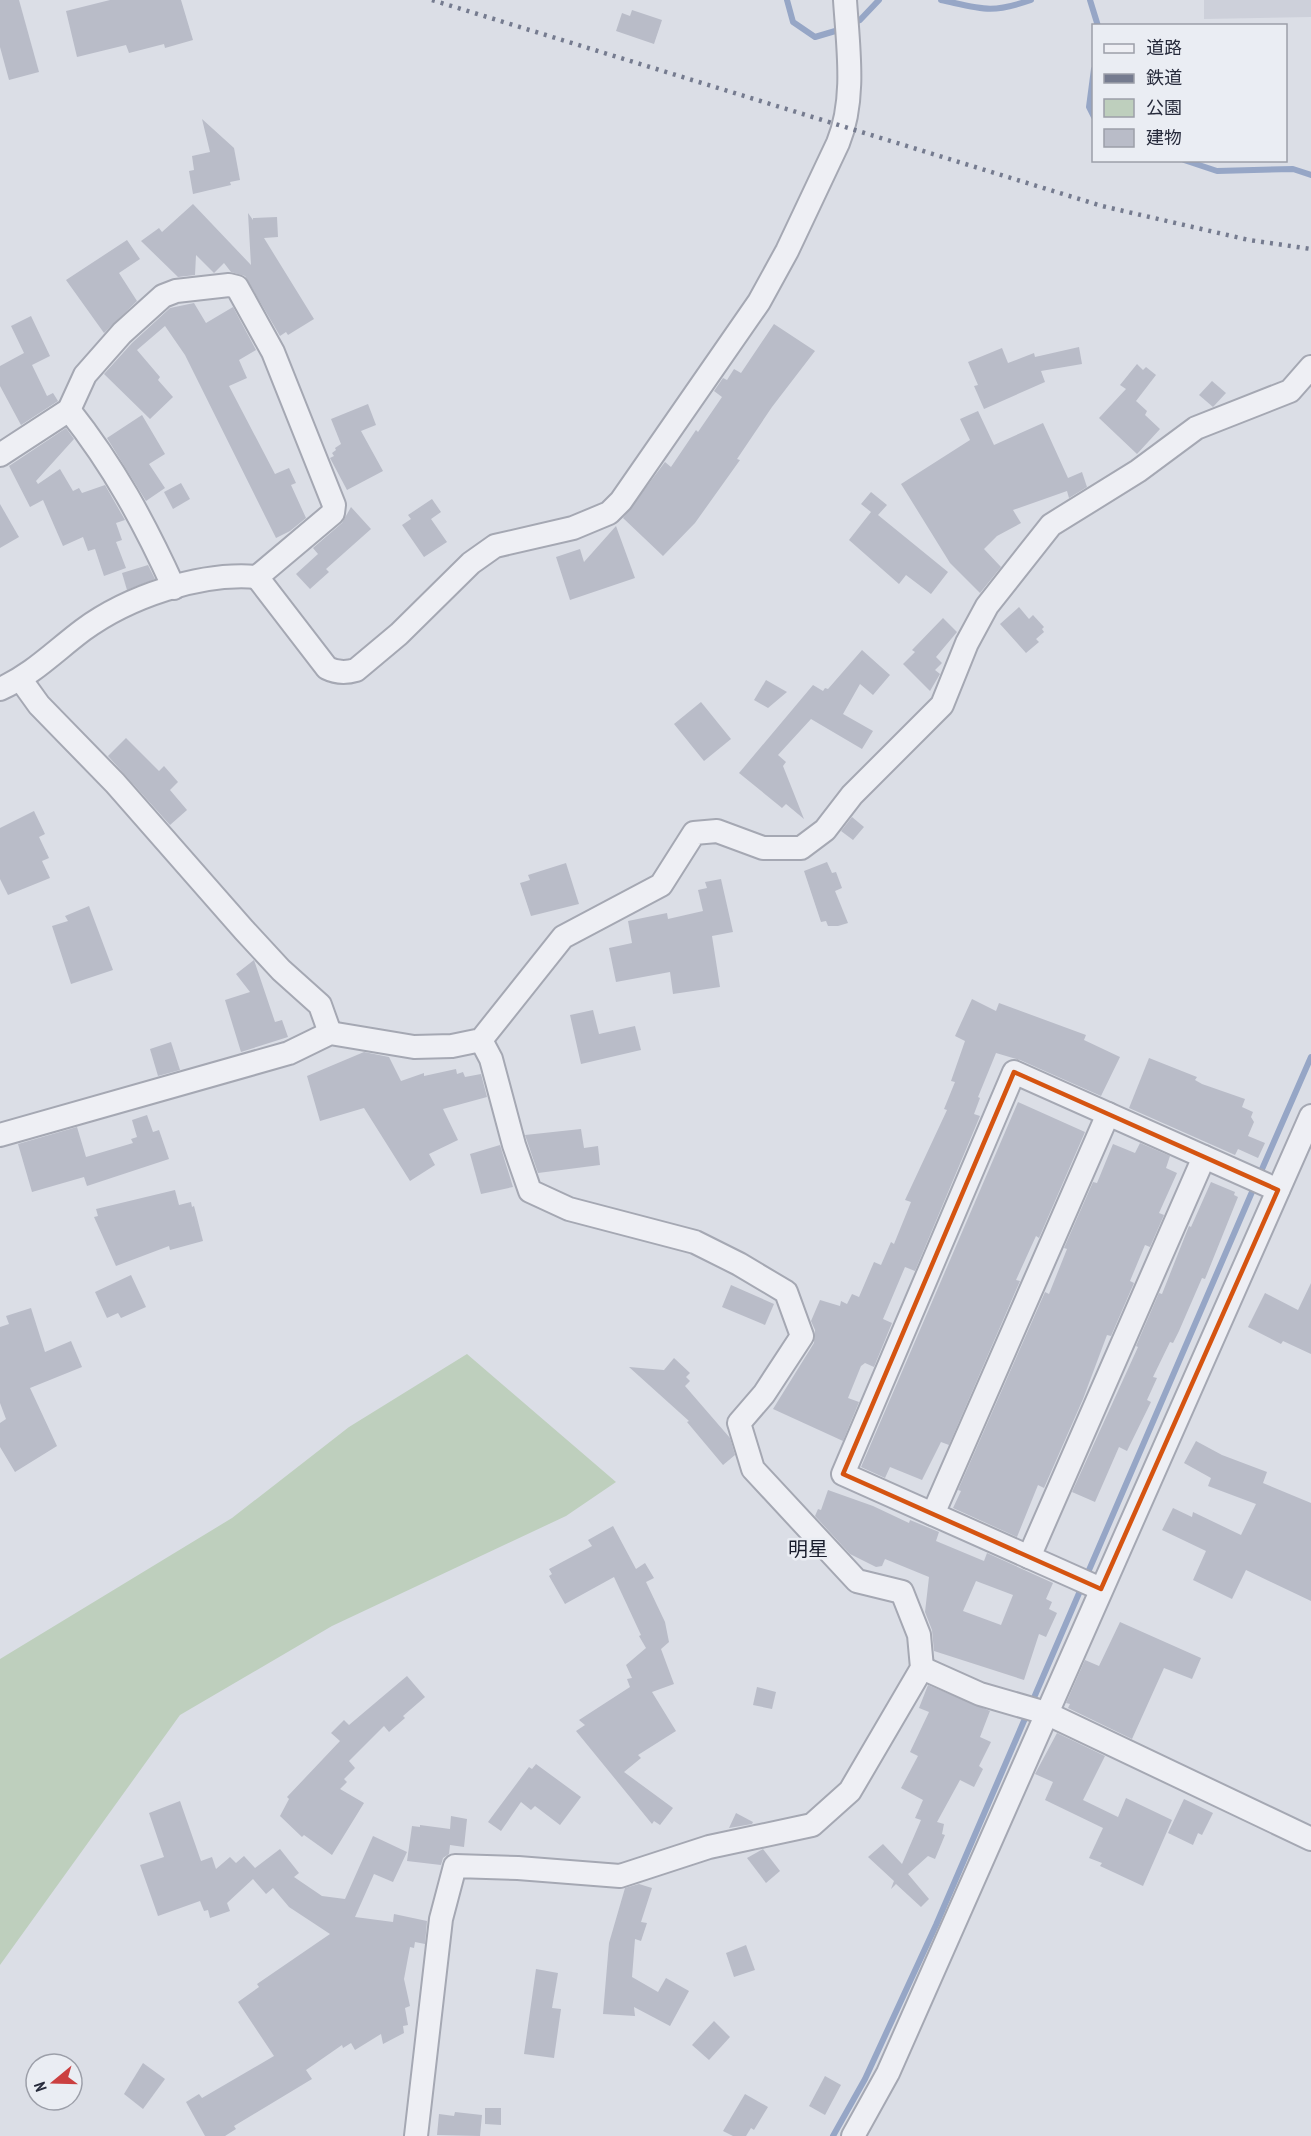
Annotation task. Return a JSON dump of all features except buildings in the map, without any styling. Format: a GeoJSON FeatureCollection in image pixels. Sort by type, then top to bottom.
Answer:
{"type":"FeatureCollection","features":[{"type":"Feature","properties":{"kind":"street"},"geometry":{"type":"LineString","coordinates":[[256,577],[327,668],[337,672],[350,672],[356,670],[399,634],[471,563],[495,546],[573,528],[609,513],[627,492],[759,303],[788,251],[845,126],[850,68],[846,7]]}},
{"type":"Feature","properties":{"kind":"street"},"geometry":{"type":"LineString","coordinates":[[0,455],[69,410],[85,375],[122,333],[163,296],[176,291],[229,285],[237,288],[273,352],[334,505],[333,513],[256,577],[232,575],[174,588],[117,608],[83,630],[21,680],[0,689]]}},
{"type":"Feature","properties":{"kind":"street"},"geometry":{"type":"LineString","coordinates":[[0,1135],[289,1053],[330,1033],[414,1047],[452,1046],[481,1040],[563,937],[661,885],[693,833],[717,831],[763,848],[801,848],[825,830],[852,795],[942,705],[967,643],[987,606],[1051,525],[1138,471],[1196,428],[1290,391],[1311,367]]}},
{"type":"Feature","properties":{"kind":"street"},"geometry":{"type":"LineString","coordinates":[[69,410],[103,454],[149,534],[174,588]]}},
{"type":"Feature","properties":{"kind":"street"},"geometry":{"type":"LineString","coordinates":[[21,680],[39,705],[115,783],[244,930],[281,970],[320,1005],[330,1033]]}},
{"type":"Feature","properties":{"kind":"street"},"geometry":{"type":"LineString","coordinates":[[416,2136],[441,1919],[455,1866],[518,1868],[620,1876],[709,1847],[812,1825],[850,1791],[922,1668],[919,1635],[902,1592],[857,1581],[753,1469],[739,1424],[764,1394],[802,1336],[786,1292],[739,1264],[694,1242],[569,1209],[530,1191],[514,1145],[491,1059],[481,1040]]}},
{"type":"Feature","properties":{"kind":"street"},"geometry":{"type":"LineString","coordinates":[[1091,1585],[843,1474],[1014,1072],[1266,1184]]}},
{"type":"Feature","properties":{"kind":"street"},"geometry":{"type":"LineString","coordinates":[[933,1514],[1108,1114]]}},
{"type":"Feature","properties":{"kind":"street"},"geometry":{"type":"LineString","coordinates":[[853,2136],[888,2073],[1036,1710],[1266,1184],[1311,1116]]}},
{"type":"Feature","properties":{"kind":"street"},"geometry":{"type":"LineString","coordinates":[[1029,1557],[1204,1157]]}},
{"type":"Feature","properties":{"kind":"street"},"geometry":{"type":"LineString","coordinates":[[922,1668],[980,1694],[1036,1710],[1311,1839]]}},
{"type":"Feature","properties":{"kind":"highlighted area"},"geometry":{"type":"Polygon","coordinates":[[[1014,1072],[1278,1190],[1101,1589],[843,1474],[1014,1072]]]}},
{"type":"Feature","properties":{"kind":"shaded area"},"geometry":{"type":"Polygon","coordinates":[[[1204,0],[1311,0],[1311,17],[1204,19],[1204,0]]]}},
{"type":"Feature","properties":{"kind":"green space"},"geometry":{"type":"Polygon","coordinates":[[[467,1354],[616,1482],[566,1516],[332,1626],[180,1715],[0,1965],[0,1659],[232,1518],[349,1427],[467,1354]]]}},
{"type":"Feature","properties":{"kind":"waterway"},"geometry":{"type":"LineString","coordinates":[[787,0],[793,22],[815,37],[842,29]]}},
{"type":"Feature","properties":{"kind":"waterway"},"geometry":{"type":"LineString","coordinates":[[851,24],[860,20],[879,0]]}},
{"type":"Feature","properties":{"kind":"waterway"},"geometry":{"type":"LineString","coordinates":[[941,0],[986,9],[1031,0]]}},
{"type":"Feature","properties":{"kind":"waterway"},"geometry":{"type":"LineString","coordinates":[[1090,0],[1097,24]]}},
{"type":"Feature","properties":{"kind":"waterway"},"geometry":{"type":"LineString","coordinates":[[1092,84],[1089,107],[1092,113]]}},
{"type":"Feature","properties":{"kind":"waterway"},"geometry":{"type":"LineString","coordinates":[[1190,162],[1217,171],[1293,169],[1311,175]]}},
{"type":"Feature","properties":{"kind":"waterway"},"geometry":{"type":"LineString","coordinates":[[1259,1176],[1311,1057]]}},
{"type":"Feature","properties":{"kind":"waterway"},"geometry":{"type":"LineString","coordinates":[[833,2136],[865,2079],[936,1925],[1255,1185]]}},
{"type":"Feature","properties":{"kind":"railway"},"geometry":{"type":"LineString","coordinates":[[432,0],[1102,206],[1249,240],[1311,249]]}},
{"type":"Feature","properties":{"kind":"district","name":"明星"},"geometry":{"type":"Point","coordinates":[808,1549]}}]}
